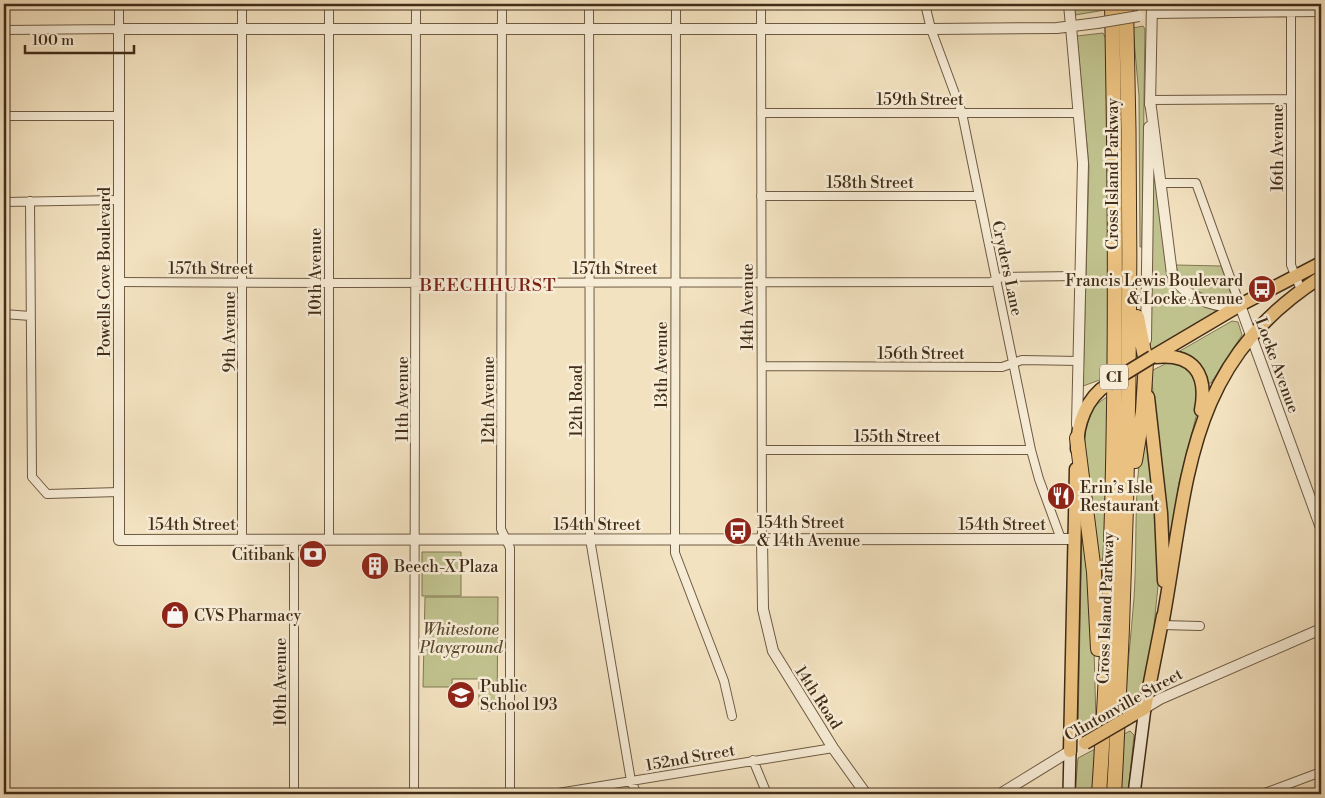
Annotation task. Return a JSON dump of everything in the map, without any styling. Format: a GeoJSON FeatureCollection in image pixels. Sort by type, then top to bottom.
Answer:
{"type":"FeatureCollection","features":[{"type":"Feature","properties":{"kind":"highway","name":"Cross Island Parkway"},"geometry":{"type":"LineString","coordinates":[[1099,794],[1114,419],[1115,232],[1113,36],[1110,4]]}},
{"type":"Feature","properties":{"kind":"highway","name":"Cross Island Parkway"},"geometry":{"type":"LineString","coordinates":[[1114,794],[1126,536],[1130,309],[1130,169],[1126,4]]}},
{"type":"Feature","properties":{"kind":"highway"},"geometry":{"type":"LineString","coordinates":[[1126,536],[1149,360],[1137,321],[1130,169]]}},
{"type":"Feature","properties":{"kind":"highway"},"geometry":{"type":"LineString","coordinates":[[1077,438],[1096,594],[1102,751]]}},
{"type":"Feature","properties":{"kind":"main road"},"geometry":{"type":"LineString","coordinates":[[1069,794],[1077,438],[1089,402],[1108,384],[1240,305],[1321,263]]}},
{"type":"Feature","properties":{"kind":"main road"},"geometry":{"type":"LineString","coordinates":[[1192,459],[1202,422],[1228,367],[1251,336],[1276,309],[1321,276]]}},
{"type":"Feature","properties":{"kind":"main road"},"geometry":{"type":"LineString","coordinates":[[1134,794],[1145,708],[1202,403],[1201,378],[1195,367],[1186,360],[1164,356],[1149,360]]}},
{"type":"Feature","properties":{"kind":"main road"},"geometry":{"type":"LineString","coordinates":[[1149,360],[1164,550],[1162,625]]}},
{"type":"Feature","properties":{"kind":"main road","name":"Clintonville Street"},"geometry":{"type":"LineString","coordinates":[[1070,752],[1145,708]]}},
{"type":"Feature","properties":{"kind":"street","name":"Powells Cove Boulevard"},"geometry":{"type":"LineString","coordinates":[[119,4],[119,540]]}},
{"type":"Feature","properties":{"kind":"street","name":"9th Avenue"},"geometry":{"type":"LineString","coordinates":[[242,4],[242,539]]}},
{"type":"Feature","properties":{"kind":"street","name":"10th Avenue"},"geometry":{"type":"LineString","coordinates":[[329,4],[329,539]]}},
{"type":"Feature","properties":{"kind":"street","name":"11th Avenue"},"geometry":{"type":"LineString","coordinates":[[414,794],[416,4]]}},
{"type":"Feature","properties":{"kind":"street","name":"12th Avenue"},"geometry":{"type":"LineString","coordinates":[[502,4],[501,531],[510,548],[510,794]]}},
{"type":"Feature","properties":{"kind":"street","name":"12th Road"},"geometry":{"type":"LineString","coordinates":[[589,4],[590,539],[631,781],[637,794]]}},
{"type":"Feature","properties":{"kind":"street","name":"13th Avenue"},"geometry":{"type":"LineString","coordinates":[[676,4],[675,553],[724,680],[732,716]]}},
{"type":"Feature","properties":{"kind":"street","name":"14th Avenue"},"geometry":{"type":"LineString","coordinates":[[761,4],[763,609]]}},
{"type":"Feature","properties":{"kind":"street","name":"Cryders Lane"},"geometry":{"type":"LineString","coordinates":[[925,4],[931,29],[962,113],[1032,450],[1039,479],[1061,539]]}},
{"type":"Feature","properties":{"kind":"street"},"geometry":{"type":"LineString","coordinates":[[1069,4],[1083,170],[1077,438]]}},
{"type":"Feature","properties":{"kind":"street"},"geometry":{"type":"LineString","coordinates":[[4,30],[242,28],[931,29],[1071,27],[1139,16],[1152,9],[1291,8],[1321,12]]}},
{"type":"Feature","properties":{"kind":"street","name":"16th Avenue"},"geometry":{"type":"LineString","coordinates":[[1291,8],[1291,265],[1294,278],[1301,290]]}},
{"type":"Feature","properties":{"kind":"street"},"geometry":{"type":"LineString","coordinates":[[1149,360],[1152,9]]}},
{"type":"Feature","properties":{"kind":"street"},"geometry":{"type":"LineString","coordinates":[[1150,100],[1291,99]]}},
{"type":"Feature","properties":{"kind":"street"},"geometry":{"type":"LineString","coordinates":[[1150,100],[1169,265],[1174,279],[1188,292],[1202,300],[1223,306],[1240,305]]}},
{"type":"Feature","properties":{"kind":"street","name":"159th Street"},"geometry":{"type":"LineString","coordinates":[[761,114],[1079,113]]}},
{"type":"Feature","properties":{"kind":"street"},"geometry":{"type":"LineString","coordinates":[[4,116],[119,116]]}},
{"type":"Feature","properties":{"kind":"street","name":"Locke Avenue"},"geometry":{"type":"LineString","coordinates":[[1160,183],[1196,183],[1321,528]]}},
{"type":"Feature","properties":{"kind":"street","name":"158th Street"},"geometry":{"type":"LineString","coordinates":[[762,196],[979,196]]}},
{"type":"Feature","properties":{"kind":"street"},"geometry":{"type":"LineString","coordinates":[[4,202],[119,200]]}},
{"type":"Feature","properties":{"kind":"street"},"geometry":{"type":"LineString","coordinates":[[30,201],[30,467],[32,477],[47,494],[119,492]]}},
{"type":"Feature","properties":{"kind":"street","name":"157th Street"},"geometry":{"type":"LineString","coordinates":[[119,282],[329,284],[416,282],[991,282],[1002,277],[1081,276]]}},
{"type":"Feature","properties":{"kind":"street"},"geometry":{"type":"LineString","coordinates":[[4,314],[30,316]]}},
{"type":"Feature","properties":{"kind":"street","name":"156th Street"},"geometry":{"type":"LineString","coordinates":[[762,366],[1002,367],[1022,360],[1079,361]]}},
{"type":"Feature","properties":{"kind":"street","name":"155th Street"},"geometry":{"type":"LineString","coordinates":[[762,450],[1032,450]]}},
{"type":"Feature","properties":{"kind":"street","name":"10th Avenue"},"geometry":{"type":"LineString","coordinates":[[294,539],[294,794]]}},
{"type":"Feature","properties":{"kind":"street","name":"154th Street"},"geometry":{"type":"LineString","coordinates":[[119,540],[1075,539]]}},
{"type":"Feature","properties":{"kind":"street","name":"14th Road"},"geometry":{"type":"LineString","coordinates":[[763,609],[773,652],[833,748],[866,794]]}},
{"type":"Feature","properties":{"kind":"street"},"geometry":{"type":"LineString","coordinates":[[1162,625],[1200,626]]}},
{"type":"Feature","properties":{"kind":"street","name":"Clintonville Street"},"geometry":{"type":"LineString","coordinates":[[1145,708],[1160,699],[1321,628]]}},
{"type":"Feature","properties":{"kind":"street","name":"152nd Street"},"geometry":{"type":"LineString","coordinates":[[552,794],[833,748]]}},
{"type":"Feature","properties":{"kind":"street","name":"Clintonville Street"},"geometry":{"type":"LineString","coordinates":[[1000,794],[1070,752]]}},
{"type":"Feature","properties":{"kind":"street"},"geometry":{"type":"LineString","coordinates":[[753,760],[767,794]]}},
{"type":"Feature","properties":{"kind":"street"},"geometry":{"type":"LineString","coordinates":[[1262,794],[1321,772]]}},
{"type":"Feature","properties":{"kind":"green space"},"geometry":{"type":"Polygon","coordinates":[[[1074,4],[1104,4],[1105,10],[1075,15],[1074,4]]]}},
{"type":"Feature","properties":{"kind":"green space"},"geometry":{"type":"Polygon","coordinates":[[[1143,26],[1145,29],[1142,247],[1140,247],[1139,96],[1133,28],[1143,26]]]}},
{"type":"Feature","properties":{"kind":"green space"},"geometry":{"type":"Polygon","coordinates":[[[1103,33],[1106,39],[1109,263],[1108,377],[1083,386],[1089,167],[1077,36],[1103,33]]]}},
{"type":"Feature","properties":{"kind":"green space"},"geometry":{"type":"Polygon","coordinates":[[[1154,158],[1168,278],[1182,293],[1219,309],[1218,312],[1150,352],[1152,172],[1154,158]]]}},
{"type":"Feature","properties":{"kind":"green space"},"geometry":{"type":"Polygon","coordinates":[[[1176,265],[1221,266],[1231,294],[1225,300],[1201,293],[1182,279],[1176,265]]]}},
{"type":"Feature","properties":{"kind":"green space"},"geometry":{"type":"Polygon","coordinates":[[[1232,321],[1238,322],[1242,335],[1211,383],[1208,383],[1178,352],[1232,321]]]}},
{"type":"Feature","properties":{"kind":"green space"},"geometry":{"type":"Polygon","coordinates":[[[1171,361],[1180,362],[1198,377],[1197,413],[1179,483],[1171,537],[1167,537],[1151,371],[1171,361]]]}},
{"type":"Feature","properties":{"kind":"green space"},"geometry":{"type":"Polygon","coordinates":[[[1108,396],[1104,557],[1102,559],[1100,609],[1085,465],[1085,431],[1093,407],[1108,396]]]}},
{"type":"Feature","properties":{"kind":"green space"},"geometry":{"type":"Polygon","coordinates":[[[1147,419],[1160,566],[1153,636],[1140,698],[1125,708],[1134,598],[1137,485],[1142,441],[1147,419]]]}},
{"type":"Feature","properties":{"kind":"green space"},"geometry":{"type":"Polygon","coordinates":[[[1082,527],[1093,610],[1096,723],[1082,729],[1078,726],[1082,527]]]}},
{"type":"Feature","properties":{"kind":"green space"},"geometry":{"type":"Polygon","coordinates":[[[422,552],[461,552],[461,596],[422,596],[422,552]]]}},
{"type":"Feature","properties":{"kind":"green space","name":"Whitestone Playground"},"geometry":{"type":"Polygon","coordinates":[[[425,597],[498,597],[497,711],[479,711],[479,679],[452,679],[452,687],[423,687],[425,597]]]}},
{"type":"Feature","properties":{"kind":"green space"},"geometry":{"type":"Polygon","coordinates":[[[1130,731],[1134,735],[1128,794],[1120,794],[1124,734],[1130,731]]]}},
{"type":"Feature","properties":{"kind":"green space"},"geometry":{"type":"Polygon","coordinates":[[[1095,749],[1092,794],[1075,794],[1078,758],[1095,749]]]}},
{"type":"Feature","properties":{"kind":"place","name":"Francis Lewis Boulevard & Locke Avenue"},"geometry":{"type":"Point","coordinates":[1262,289]}},
{"type":"Feature","properties":{"kind":"place","name":"Erin’s Isle Restaurant"},"geometry":{"type":"Point","coordinates":[1061,496]}},
{"type":"Feature","properties":{"kind":"place","name":"154th Street & 14th Avenue"},"geometry":{"type":"Point","coordinates":[738,531]}},
{"type":"Feature","properties":{"kind":"place","name":"Citibank"},"geometry":{"type":"Point","coordinates":[313,554]}},
{"type":"Feature","properties":{"kind":"place","name":"Beech-X Plaza"},"geometry":{"type":"Point","coordinates":[375,566]}},
{"type":"Feature","properties":{"kind":"place","name":"CVS Pharmacy"},"geometry":{"type":"Point","coordinates":[175,615]}},
{"type":"Feature","properties":{"kind":"place","name":"Public School 193"},"geometry":{"type":"Point","coordinates":[461,695]}},
{"type":"Feature","properties":{"kind":"district","name":"BEECHHURST"},"geometry":{"type":"Point","coordinates":[488,285]}}]}
